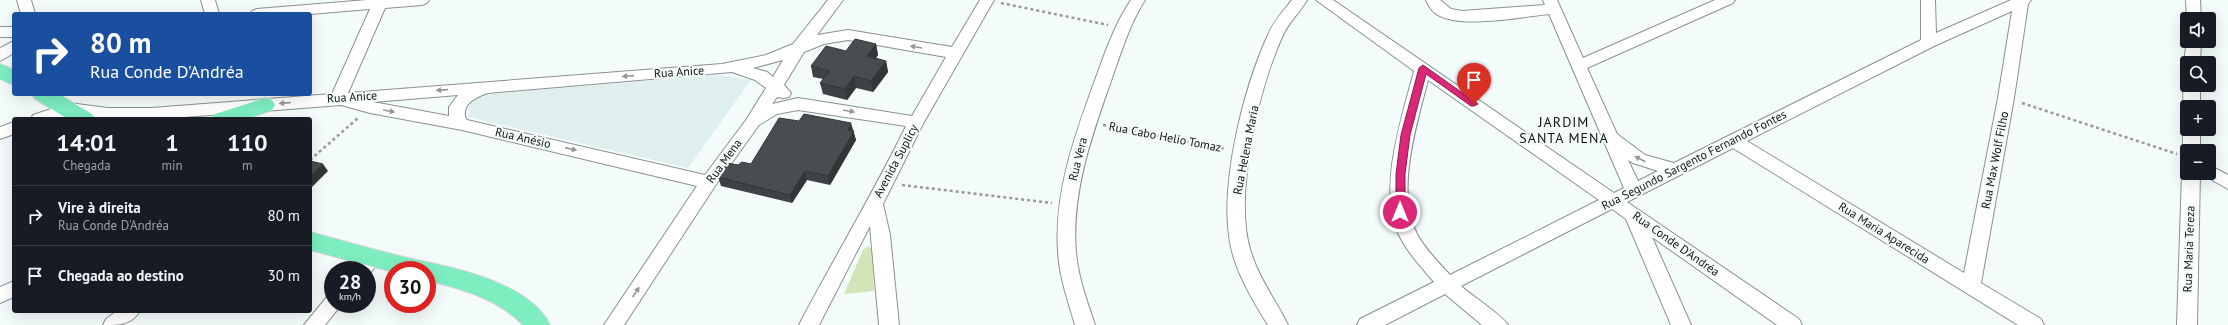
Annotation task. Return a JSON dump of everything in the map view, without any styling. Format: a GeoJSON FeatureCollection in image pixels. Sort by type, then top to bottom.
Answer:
{"type":"FeatureCollection","features":[{"type":"Feature","properties":{"kind":"main road"},"geometry":{"type":"LineString","coordinates":[[4,58],[12,74]]}},
{"type":"Feature","properties":{"kind":"main road"},"geometry":{"type":"LineString","coordinates":[[45,96],[76,114]]}},
{"type":"Feature","properties":{"kind":"main road"},"geometry":{"type":"LineString","coordinates":[[229,117],[265,104]]}},
{"type":"Feature","properties":{"kind":"main road"},"geometry":{"type":"LineString","coordinates":[[312,242],[363,261]]}},
{"type":"Feature","properties":{"kind":"main road"},"geometry":{"type":"LineString","coordinates":[[436,274],[486,288],[510,300],[532,322]]}},
{"type":"Feature","properties":{"kind":"street"},"geometry":{"type":"LineString","coordinates":[[24,0],[27,12]]}},
{"type":"Feature","properties":{"kind":"street"},"geometry":{"type":"LineString","coordinates":[[208,0],[211,12]]}},
{"type":"Feature","properties":{"kind":"street"},"geometry":{"type":"LineString","coordinates":[[279,12],[422,0]]}},
{"type":"Feature","properties":{"kind":"street","name":"Avenida Suplicy"},"geometry":{"type":"LineString","coordinates":[[809,325],[886,184],[916,122],[987,0]]}},
{"type":"Feature","properties":{"kind":"street","name":"Rua Vera"},"geometry":{"type":"LineString","coordinates":[[1085,325],[1077,301],[1067,252],[1068,204],[1075,164],[1088,122],[1123,28],[1138,0]]}},
{"type":"Feature","properties":{"kind":"street","name":"Rua Helena Maria"},"geometry":{"type":"LineString","coordinates":[[1278,325],[1258,292],[1246,266],[1238,236],[1235,208],[1242,153],[1261,74],[1276,34],[1288,14],[1300,0]]}},
{"type":"Feature","properties":{"kind":"street","name":"Rua Conde D'Andréa"},"geometry":{"type":"LineString","coordinates":[[1323,0],[1614,200],[1792,325]]}},
{"type":"Feature","properties":{"kind":"street"},"geometry":{"type":"LineString","coordinates":[[1433,0],[1437,7],[1450,15],[1470,15],[1552,4],[1580,65],[1633,190]]}},
{"type":"Feature","properties":{"kind":"street"},"geometry":{"type":"LineString","coordinates":[[1690,0],[1698,13]]}},
{"type":"Feature","properties":{"kind":"street"},"geometry":{"type":"LineString","coordinates":[[1580,65],[1728,0]]}},
{"type":"Feature","properties":{"kind":"street"},"geometry":{"type":"LineString","coordinates":[[1928,0],[1929,42]]}},
{"type":"Feature","properties":{"kind":"street"},"geometry":{"type":"LineString","coordinates":[[2193,0],[2193,12]]}},
{"type":"Feature","properties":{"kind":"street","name":"Rua Segundo Sargento Fernando Fontes"},"geometry":{"type":"LineString","coordinates":[[1367,325],[1674,169],[1734,141],[1929,42],[2023,1]]}},
{"type":"Feature","properties":{"kind":"street","name":"Rua Max Wolf Filho"},"geometry":{"type":"LineString","coordinates":[[1971,287],[2023,1]]}},
{"type":"Feature","properties":{"kind":"street"},"geometry":{"type":"LineString","coordinates":[[835,2],[832,11],[835,24],[848,35]]}},
{"type":"Feature","properties":{"kind":"street","name":"Rua Mena"},"geometry":{"type":"LineString","coordinates":[[614,325],[709,182],[752,124],[798,49],[823,15],[835,2]]}},
{"type":"Feature","properties":{"kind":"street"},"geometry":{"type":"LineString","coordinates":[[338,98],[380,3]]}},
{"type":"Feature","properties":{"kind":"street"},"geometry":{"type":"LineString","coordinates":[[1995,13],[2004,19],[2016,33]]}},
{"type":"Feature","properties":{"kind":"street"},"geometry":{"type":"LineString","coordinates":[[0,32],[12,32]]}},
{"type":"Feature","properties":{"kind":"street","name":"Rua Anice"},"geometry":{"type":"LineString","coordinates":[[76,114],[122,114],[722,69],[769,60],[821,39],[848,35],[955,54]]}},
{"type":"Feature","properties":{"kind":"street"},"geometry":{"type":"LineString","coordinates":[[1423,68],[1405,135],[1401,174],[1400,212],[1412,242],[1446,285],[1498,325]]}},
{"type":"Feature","properties":{"kind":"street","name":"Rua Anice"},"geometry":{"type":"LineString","coordinates":[[722,69],[753,72],[765,78],[774,86]]}},
{"type":"Feature","properties":{"kind":"street","name":"Rua Anice"},"geometry":{"type":"LineString","coordinates":[[462,124],[456,115],[457,108],[461,102],[475,92],[492,86]]}},
{"type":"Feature","properties":{"kind":"street"},"geometry":{"type":"LineString","coordinates":[[774,86],[791,98],[810,104],[916,122]]}},
{"type":"Feature","properties":{"kind":"street","name":"Rua Anésio"},"geometry":{"type":"LineString","coordinates":[[338,98],[370,107],[462,124],[709,182]]}},
{"type":"Feature","properties":{"kind":"street"},"geometry":{"type":"LineString","coordinates":[[752,124],[772,110],[784,106],[810,104]]}},
{"type":"Feature","properties":{"kind":"street"},"geometry":{"type":"LineString","coordinates":[[54,117],[76,114]]}},
{"type":"Feature","properties":{"kind":"street"},"geometry":{"type":"LineString","coordinates":[[0,132],[12,129]]}},
{"type":"Feature","properties":{"kind":"street"},"geometry":{"type":"LineString","coordinates":[[1611,138],[1639,159],[1674,169]]}},
{"type":"Feature","properties":{"kind":"street","name":"Rua Maria Aparecida"},"geometry":{"type":"LineString","coordinates":[[1734,141],[2034,325]]}},
{"type":"Feature","properties":{"kind":"street"},"geometry":{"type":"LineString","coordinates":[[2216,175],[2228,183]]}},
{"type":"Feature","properties":{"kind":"street","name":"Rua Maria Tereza"},"geometry":{"type":"LineString","coordinates":[[2187,325],[2191,180]]}},
{"type":"Feature","properties":{"kind":"street"},"geometry":{"type":"LineString","coordinates":[[874,204],[881,235],[889,325]]}},
{"type":"Feature","properties":{"kind":"street"},"geometry":{"type":"LineString","coordinates":[[1633,214],[1681,325]]}},
{"type":"Feature","properties":{"kind":"street"},"geometry":{"type":"LineString","coordinates":[[113,325],[128,313]]}},
{"type":"Feature","properties":{"kind":"street"},"geometry":{"type":"LineString","coordinates":[[314,325],[324,313]]}},
{"type":"Feature","properties":{"kind":"path"},"geometry":{"type":"LineString","coordinates":[[987,0],[1123,28]]}},
{"type":"Feature","properties":{"kind":"path"},"geometry":{"type":"LineString","coordinates":[[2006,98],[2180,151]]}},
{"type":"Feature","properties":{"kind":"path"},"geometry":{"type":"LineString","coordinates":[[312,158],[370,107]]}},
{"type":"Feature","properties":{"kind":"path","name":"Rua Cabo Helio Tomaz"},"geometry":{"type":"LineString","coordinates":[[1088,122],[1242,153]]}},
{"type":"Feature","properties":{"kind":"path"},"geometry":{"type":"LineString","coordinates":[[886,184],[1068,204]]}},
{"type":"Feature","properties":{"kind":"shaded area"},"geometry":{"type":"Polygon","coordinates":[[[720,75],[751,80],[688,168],[468,117],[470,101],[491,94],[720,75]]]}},
{"type":"Feature","properties":{"kind":"green space"},"geometry":{"type":"Polygon","coordinates":[[[868,246],[872,249],[874,291],[844,294],[863,250],[868,246]]]}},
{"type":"Feature","properties":{"kind":"building"},"geometry":{"type":"Polygon","coordinates":[[[855,39],[876,44],[867,56],[886,61],[871,81],[854,76],[845,89],[820,83],[830,71],[811,66],[826,46],[846,51],[855,39]]]}},
{"type":"Feature","properties":{"kind":"building"},"geometry":{"type":"Polygon","coordinates":[[[804,114],[851,123],[848,130],[854,131],[828,176],[805,171],[790,195],[718,177],[727,163],[738,165],[742,162],[751,164],[779,118],[799,121],[804,114]]]}},
{"type":"Feature","properties":{"kind":"building"},"geometry":{"type":"Polygon","coordinates":[[[312,161],[323,164],[312,175],[312,161]]]}},
{"type":"Feature","properties":{"kind":"district","name":"JARDIM SANTA MENA"},"geometry":{"type":"Point","coordinates":[1564,130]}},
{"type":"Feature","properties":{"kind":"route"},"geometry":{"type":"LineString","coordinates":[[1400,212],[1401,174],[1405,135],[1423,68],[1474,104]]}}]}
